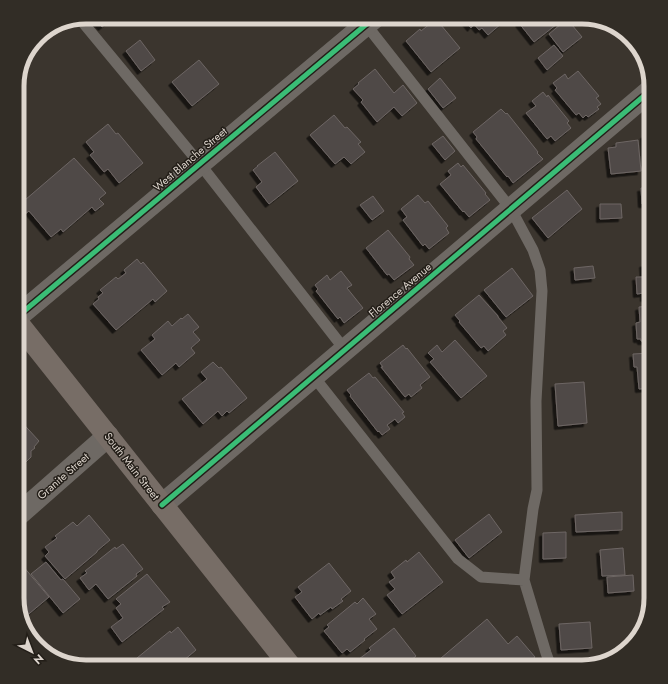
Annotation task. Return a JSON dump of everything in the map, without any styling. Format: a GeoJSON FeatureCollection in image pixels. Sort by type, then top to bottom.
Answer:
{"type":"FeatureCollection","features":[{"type":"Feature","properties":{"kind":"highway","name":"South Main Street"},"geometry":{"type":"LineString","coordinates":[[24,331],[285,660]]}},
{"type":"Feature","properties":{"kind":"street","name":"West Blanche Street"},"geometry":{"type":"LineString","coordinates":[[24,310],[200,164],[362,24]]}},
{"type":"Feature","properties":{"kind":"street","name":"Florence Avenue"},"geometry":{"type":"LineString","coordinates":[[162,504],[314,377],[644,96]]}},
{"type":"Feature","properties":{"kind":"street","name":"Granite Street"},"geometry":{"type":"LineString","coordinates":[[24,510],[108,436]]}},
{"type":"Feature","properties":{"kind":"lane"},"geometry":{"type":"LineString","coordinates":[[84,24],[200,164],[345,350]]}},
{"type":"Feature","properties":{"kind":"lane"},"geometry":{"type":"LineString","coordinates":[[370,24],[511,209],[533,250],[540,270],[542,291],[536,402],[537,490],[533,509],[524,580],[548,660]]}},
{"type":"Feature","properties":{"kind":"lane"},"geometry":{"type":"LineString","coordinates":[[314,377],[458,559],[481,577],[524,580]]}},
{"type":"Feature","properties":{"kind":"building"},"geometry":{"type":"Polygon","coordinates":[[[430,24],[440,24],[460,48],[431,72],[406,41],[420,29],[421,31],[430,24]]]}},
{"type":"Feature","properties":{"kind":"building"},"geometry":{"type":"Polygon","coordinates":[[[468,24],[474,24],[471,28],[468,24]]]}},
{"type":"Feature","properties":{"kind":"building"},"geometry":{"type":"Polygon","coordinates":[[[474,24],[501,24],[488,35],[482,28],[479,30],[474,24]]]}},
{"type":"Feature","properties":{"kind":"building"},"geometry":{"type":"Polygon","coordinates":[[[520,24],[557,24],[534,42],[520,24]]]}},
{"type":"Feature","properties":{"kind":"building"},"geometry":{"type":"Polygon","coordinates":[[[561,24],[571,24],[582,37],[563,52],[549,34],[561,24]]]}},
{"type":"Feature","properties":{"kind":"building"},"geometry":{"type":"Polygon","coordinates":[[[140,40],[155,60],[141,71],[126,51],[140,40]]]}},
{"type":"Feature","properties":{"kind":"building"},"geometry":{"type":"Polygon","coordinates":[[[554,45],[563,56],[547,70],[538,58],[554,45]]]}},
{"type":"Feature","properties":{"kind":"building"},"geometry":{"type":"Polygon","coordinates":[[[199,60],[219,84],[192,106],[172,82],[199,60]]]}},
{"type":"Feature","properties":{"kind":"building"},"geometry":{"type":"Polygon","coordinates":[[[375,69],[394,93],[403,85],[417,103],[402,116],[394,107],[377,122],[361,102],[363,100],[353,89],[375,69]]]}},
{"type":"Feature","properties":{"kind":"building"},"geometry":{"type":"Polygon","coordinates":[[[578,71],[599,96],[596,98],[601,104],[597,107],[599,109],[588,117],[586,115],[583,118],[579,113],[576,115],[555,90],[557,88],[553,83],[565,74],[568,79],[578,71]]]}},
{"type":"Feature","properties":{"kind":"building"},"geometry":{"type":"Polygon","coordinates":[[[440,78],[456,98],[443,108],[428,89],[440,78]]]}},
{"type":"Feature","properties":{"kind":"building"},"geometry":{"type":"Polygon","coordinates":[[[543,92],[547,97],[548,95],[569,121],[567,123],[571,128],[555,141],[551,136],[547,139],[526,113],[536,106],[532,101],[543,92]]]}},
{"type":"Feature","properties":{"kind":"building"},"geometry":{"type":"Polygon","coordinates":[[[501,109],[506,114],[507,113],[543,159],[513,183],[476,139],[477,137],[473,132],[501,109]]]}},
{"type":"Feature","properties":{"kind":"building"},"geometry":{"type":"Polygon","coordinates":[[[334,115],[345,128],[347,127],[361,142],[358,144],[365,152],[351,164],[344,157],[335,164],[310,135],[334,115]]]}},
{"type":"Feature","properties":{"kind":"building"},"geometry":{"type":"Polygon","coordinates":[[[108,124],[116,134],[118,133],[143,163],[119,183],[108,169],[104,172],[90,155],[94,152],[86,142],[108,124]]]}},
{"type":"Feature","properties":{"kind":"building"},"geometry":{"type":"Polygon","coordinates":[[[443,136],[455,151],[445,160],[432,144],[443,136]]]}},
{"type":"Feature","properties":{"kind":"building"},"geometry":{"type":"Polygon","coordinates":[[[638,140],[641,171],[611,174],[608,148],[616,147],[616,143],[638,140]]]}},
{"type":"Feature","properties":{"kind":"building"},"geometry":{"type":"Polygon","coordinates":[[[275,152],[298,181],[269,204],[256,187],[262,182],[253,170],[275,152]]]}},
{"type":"Feature","properties":{"kind":"building"},"geometry":{"type":"Polygon","coordinates":[[[74,158],[106,193],[99,199],[104,204],[95,211],[92,207],[63,232],[61,229],[51,237],[29,211],[25,214],[24,213],[24,201],[74,158]]]}},
{"type":"Feature","properties":{"kind":"building"},"geometry":{"type":"Polygon","coordinates":[[[458,163],[461,167],[463,165],[490,200],[469,217],[464,211],[463,212],[440,184],[451,175],[448,171],[458,163]]]}},
{"type":"Feature","properties":{"kind":"building"},"geometry":{"type":"Polygon","coordinates":[[[641,188],[644,188],[644,204],[642,204],[641,188]]]}},
{"type":"Feature","properties":{"kind":"building"},"geometry":{"type":"Polygon","coordinates":[[[567,190],[582,209],[548,238],[532,218],[567,190]]]}},
{"type":"Feature","properties":{"kind":"building"},"geometry":{"type":"Polygon","coordinates":[[[418,195],[425,203],[428,201],[448,226],[446,228],[449,233],[429,249],[425,244],[423,246],[403,220],[407,217],[401,209],[418,195]]]}},
{"type":"Feature","properties":{"kind":"building"},"geometry":{"type":"Polygon","coordinates":[[[373,196],[384,211],[372,220],[360,205],[373,196]]]}},
{"type":"Feature","properties":{"kind":"building"},"geometry":{"type":"Polygon","coordinates":[[[600,204],[621,204],[622,218],[600,219],[600,204]]]}},
{"type":"Feature","properties":{"kind":"building"},"geometry":{"type":"Polygon","coordinates":[[[388,230],[410,257],[409,259],[414,265],[394,280],[389,274],[387,275],[366,248],[388,230]]]}},
{"type":"Feature","properties":{"kind":"building"},"geometry":{"type":"Polygon","coordinates":[[[137,259],[141,264],[143,262],[167,291],[155,302],[153,299],[116,330],[93,304],[103,293],[100,290],[116,277],[118,279],[126,273],[124,270],[137,259]]]}},
{"type":"Feature","properties":{"kind":"building"},"geometry":{"type":"Polygon","coordinates":[[[593,266],[595,278],[575,280],[574,268],[593,266]]]}},
{"type":"Feature","properties":{"kind":"building"},"geometry":{"type":"Polygon","coordinates":[[[512,268],[533,296],[506,317],[484,290],[512,268]]]}},
{"type":"Feature","properties":{"kind":"building"},"geometry":{"type":"Polygon","coordinates":[[[341,271],[352,285],[347,288],[363,308],[344,323],[340,317],[338,319],[316,291],[318,289],[315,285],[327,275],[330,280],[341,271]]]}},
{"type":"Feature","properties":{"kind":"building"},"geometry":{"type":"Polygon","coordinates":[[[636,277],[644,277],[644,293],[637,294],[636,277]]]}},
{"type":"Feature","properties":{"kind":"building"},"geometry":{"type":"Polygon","coordinates":[[[479,295],[507,328],[503,331],[506,335],[488,351],[484,346],[481,348],[455,315],[479,295]]]}},
{"type":"Feature","properties":{"kind":"building"},"geometry":{"type":"Polygon","coordinates":[[[639,307],[644,307],[644,341],[637,339],[636,323],[640,322],[639,307]]]}},
{"type":"Feature","properties":{"kind":"building"},"geometry":{"type":"Polygon","coordinates":[[[188,314],[199,327],[193,332],[200,340],[191,348],[195,353],[179,367],[176,363],[162,375],[141,350],[155,339],[152,335],[168,321],[172,326],[188,314]]]}},
{"type":"Feature","properties":{"kind":"building"},"geometry":{"type":"Polygon","coordinates":[[[455,340],[487,376],[461,398],[430,362],[434,359],[428,353],[437,345],[442,352],[455,340]]]}},
{"type":"Feature","properties":{"kind":"building"},"geometry":{"type":"Polygon","coordinates":[[[403,345],[430,377],[420,385],[422,388],[411,397],[409,394],[405,397],[381,367],[383,367],[380,363],[403,345]]]}},
{"type":"Feature","properties":{"kind":"building"},"geometry":{"type":"Polygon","coordinates":[[[644,353],[644,389],[639,389],[637,367],[634,367],[633,354],[644,353]]]}},
{"type":"Feature","properties":{"kind":"building"},"geometry":{"type":"Polygon","coordinates":[[[213,362],[219,368],[221,367],[247,398],[229,413],[227,411],[222,416],[218,411],[203,424],[182,399],[207,379],[201,372],[213,362]]]}},
{"type":"Feature","properties":{"kind":"building"},"geometry":{"type":"Polygon","coordinates":[[[369,373],[373,378],[375,377],[404,412],[402,413],[405,417],[398,423],[395,419],[387,425],[390,429],[382,435],[350,396],[351,395],[347,390],[369,373]]]}},
{"type":"Feature","properties":{"kind":"building"},"geometry":{"type":"Polygon","coordinates":[[[584,382],[587,423],[558,426],[555,384],[584,382]]]}},
{"type":"Feature","properties":{"kind":"building"},"geometry":{"type":"Polygon","coordinates":[[[24,425],[39,441],[34,447],[35,448],[31,451],[31,457],[26,462],[24,462],[24,425]]]}},
{"type":"Feature","properties":{"kind":"building"},"geometry":{"type":"Polygon","coordinates":[[[622,512],[622,530],[576,532],[575,515],[622,512]]]}},
{"type":"Feature","properties":{"kind":"building"},"geometry":{"type":"Polygon","coordinates":[[[489,514],[502,532],[469,558],[455,540],[489,514]]]}},
{"type":"Feature","properties":{"kind":"building"},"geometry":{"type":"Polygon","coordinates":[[[89,515],[110,540],[65,579],[45,556],[49,552],[45,547],[57,538],[55,536],[73,522],[77,526],[89,515]]]}},
{"type":"Feature","properties":{"kind":"building"},"geometry":{"type":"Polygon","coordinates":[[[566,532],[566,558],[543,559],[543,533],[566,532]]]}},
{"type":"Feature","properties":{"kind":"building"},"geometry":{"type":"Polygon","coordinates":[[[123,544],[143,569],[136,574],[137,576],[108,599],[96,584],[89,590],[80,578],[87,573],[85,571],[115,547],[116,549],[123,544]]]}},
{"type":"Feature","properties":{"kind":"building"},"geometry":{"type":"Polygon","coordinates":[[[623,548],[625,575],[602,576],[600,550],[623,548]]]}},
{"type":"Feature","properties":{"kind":"building"},"geometry":{"type":"Polygon","coordinates":[[[419,552],[443,582],[402,614],[387,595],[395,589],[389,582],[395,578],[391,572],[419,552]]]}},
{"type":"Feature","properties":{"kind":"building"},"geometry":{"type":"Polygon","coordinates":[[[46,562],[80,599],[63,613],[31,574],[46,562]]]}},
{"type":"Feature","properties":{"kind":"building"},"geometry":{"type":"Polygon","coordinates":[[[329,563],[351,591],[341,599],[343,601],[332,609],[331,607],[320,615],[319,613],[312,619],[295,597],[302,592],[298,587],[329,563]]]}},
{"type":"Feature","properties":{"kind":"building"},"geometry":{"type":"Polygon","coordinates":[[[24,567],[49,597],[26,616],[24,598],[24,567]]]}},
{"type":"Feature","properties":{"kind":"building"},"geometry":{"type":"Polygon","coordinates":[[[147,574],[170,602],[162,607],[164,609],[122,642],[111,627],[123,618],[116,608],[121,604],[116,599],[147,574]]]}},
{"type":"Feature","properties":{"kind":"building"},"geometry":{"type":"Polygon","coordinates":[[[633,575],[634,591],[608,593],[607,577],[633,575]]]}},
{"type":"Feature","properties":{"kind":"building"},"geometry":{"type":"Polygon","coordinates":[[[363,598],[376,614],[369,619],[377,629],[350,652],[347,649],[342,653],[324,631],[329,627],[327,625],[355,602],[357,604],[363,598]]]}},
{"type":"Feature","properties":{"kind":"building"},"geometry":{"type":"Polygon","coordinates":[[[487,619],[508,644],[517,636],[535,657],[531,660],[439,660],[487,619]]]}},
{"type":"Feature","properties":{"kind":"building"},"geometry":{"type":"Polygon","coordinates":[[[590,622],[592,648],[561,650],[559,624],[590,622]]]}},
{"type":"Feature","properties":{"kind":"building"},"geometry":{"type":"Polygon","coordinates":[[[178,627],[196,650],[184,660],[135,660],[170,631],[171,633],[178,627]]]}},
{"type":"Feature","properties":{"kind":"building"},"geometry":{"type":"Polygon","coordinates":[[[394,628],[416,656],[411,660],[358,660],[371,650],[369,648],[394,628]]]}},
{"type":"Feature","properties":{"kind":"cycle path"},"geometry":{"type":"LineString","coordinates":[[24,311],[367,24]]}},
{"type":"Feature","properties":{"kind":"cycle path"},"geometry":{"type":"LineString","coordinates":[[162,505],[644,96]]}}]}
